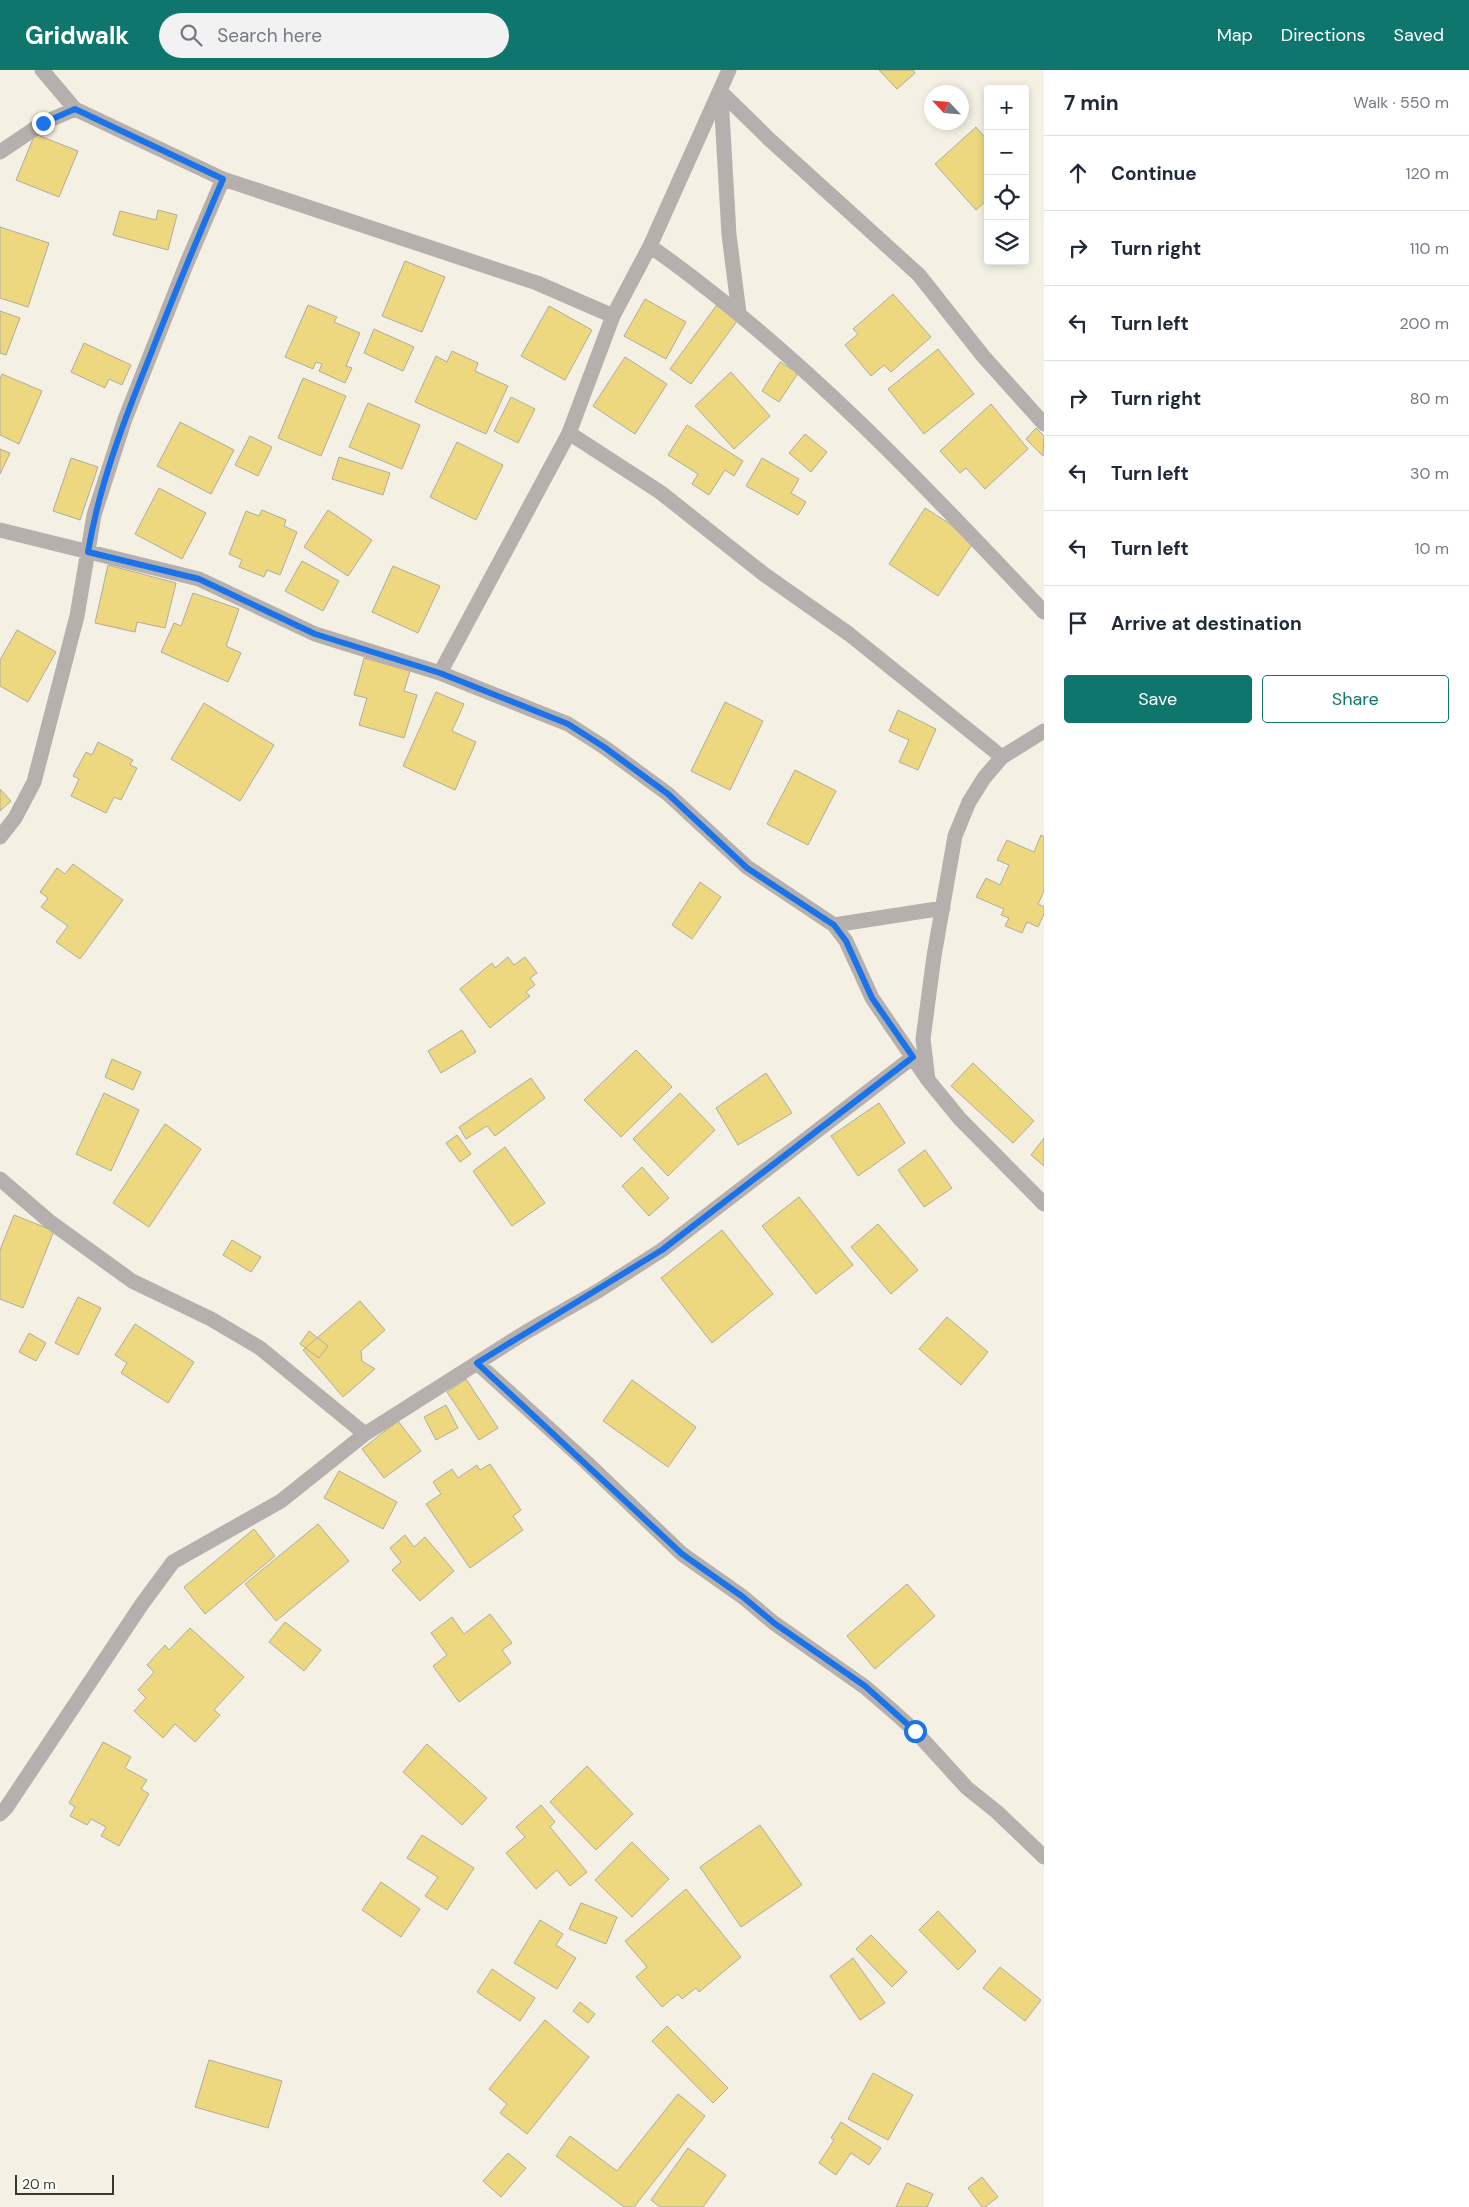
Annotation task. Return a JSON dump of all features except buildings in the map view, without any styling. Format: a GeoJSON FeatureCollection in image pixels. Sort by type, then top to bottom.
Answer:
{"type":"FeatureCollection","features":[{"type":"Feature","properties":{"kind":"street"},"geometry":{"type":"LineString","coordinates":[[42,70],[75,109],[223,179],[537,284],[614,316]]}},
{"type":"Feature","properties":{"kind":"street"},"geometry":{"type":"LineString","coordinates":[[440,673],[569,433],[614,316],[650,246],[729,70]]}},
{"type":"Feature","properties":{"kind":"street"},"geometry":{"type":"LineString","coordinates":[[720,92],[729,235],[739,313]]}},
{"type":"Feature","properties":{"kind":"street"},"geometry":{"type":"LineString","coordinates":[[720,92],[768,139],[919,275],[983,356],[1044,424]]}},
{"type":"Feature","properties":{"kind":"street"},"geometry":{"type":"LineString","coordinates":[[0,152],[43,123],[75,109]]}},
{"type":"Feature","properties":{"kind":"street"},"geometry":{"type":"LineString","coordinates":[[0,837],[15,818],[34,782],[77,616],[94,515],[125,419],[186,265],[223,179]]}},
{"type":"Feature","properties":{"kind":"street"},"geometry":{"type":"LineString","coordinates":[[650,246],[739,313],[814,377],[926,488],[1044,612]]}},
{"type":"Feature","properties":{"kind":"street"},"geometry":{"type":"LineString","coordinates":[[569,433],[660,492],[765,574],[849,634],[1002,757]]}},
{"type":"Feature","properties":{"kind":"street"},"geometry":{"type":"LineString","coordinates":[[0,530],[199,579],[315,634],[440,673],[568,724],[604,747],[668,794],[747,868],[834,925],[846,941],[872,998],[928,1080],[960,1120],[1044,1204]]}},
{"type":"Feature","properties":{"kind":"street"},"geometry":{"type":"LineString","coordinates":[[928,1080],[923,1039],[934,956],[955,836],[969,802],[984,778],[1002,757],[1044,731]]}},
{"type":"Feature","properties":{"kind":"street"},"geometry":{"type":"LineString","coordinates":[[834,925],[942,908]]}},
{"type":"Feature","properties":{"kind":"street"},"geometry":{"type":"LineString","coordinates":[[0,1814],[6,1808],[142,1604],[173,1562],[281,1500],[365,1434],[662,1250],[913,1057]]}},
{"type":"Feature","properties":{"kind":"street"},"geometry":{"type":"LineString","coordinates":[[0,1179],[49,1220],[132,1281],[211,1319],[260,1348],[365,1434]]}},
{"type":"Feature","properties":{"kind":"street"},"geometry":{"type":"LineString","coordinates":[[477,1363],[682,1554],[743,1597],[774,1623],[865,1686],[915,1731],[967,1788],[1044,1857]]}},
{"type":"Feature","properties":{"kind":"route"},"geometry":{"type":"LineString","coordinates":[[43,123],[75,109],[223,179],[186,265],[125,419],[94,515],[88,552],[199,579],[315,634],[440,673],[568,724],[604,747],[668,794],[747,868],[834,925],[846,941],[860,976],[872,998],[913,1057],[662,1250],[598,1291],[526,1332],[477,1363],[586,1462],[682,1554],[743,1597],[774,1623],[835,1667],[865,1686],[915,1731]]}}]}
